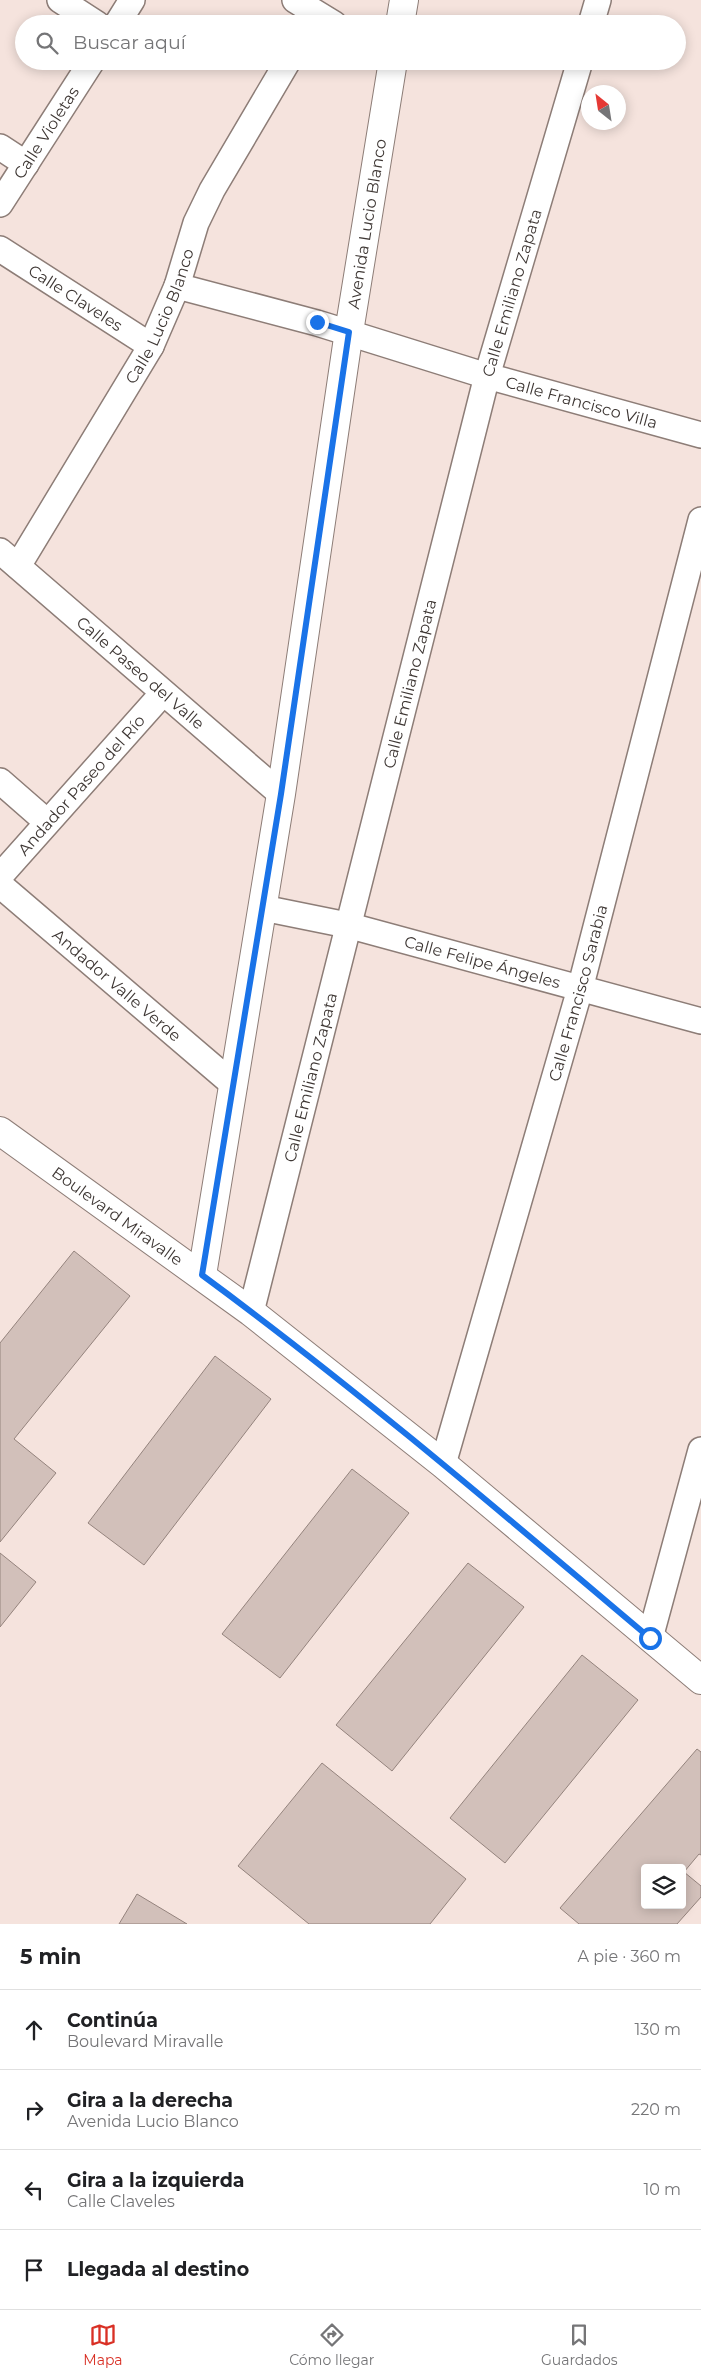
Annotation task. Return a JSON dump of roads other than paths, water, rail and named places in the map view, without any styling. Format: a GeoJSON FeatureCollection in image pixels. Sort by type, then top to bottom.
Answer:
{"type":"FeatureCollection","features":[{"type":"Feature","properties":{"kind":"street"},"geometry":{"type":"LineString","coordinates":[[60,0],[83,15]]}},
{"type":"Feature","properties":{"kind":"street"},"geometry":{"type":"LineString","coordinates":[[123,15],[132,0]]}},
{"type":"Feature","properties":{"kind":"street"},"geometry":{"type":"LineString","coordinates":[[295,0],[314,15]]}},
{"type":"Feature","properties":{"kind":"street"},"geometry":{"type":"LineString","coordinates":[[402,15],[404,0]]}},
{"type":"Feature","properties":{"kind":"street"},"geometry":{"type":"LineString","coordinates":[[594,15],[598,0]]}},
{"type":"Feature","properties":{"kind":"street","name":"Calle Violetas"},"geometry":{"type":"LineString","coordinates":[[0,204],[86,70]]}},
{"type":"Feature","properties":{"kind":"street","name":"Calle Lucio Blanco"},"geometry":{"type":"LineString","coordinates":[[9,559],[151,346],[177,286],[196,223],[212,190],[283,70]]}},
{"type":"Feature","properties":{"kind":"street","name":"Avenida Lucio Blanco"},"geometry":{"type":"LineString","coordinates":[[202,1275],[281,794],[349,332],[392,70]]}},
{"type":"Feature","properties":{"kind":"street","name":"Calle Emiliano Zapata"},"geometry":{"type":"LineString","coordinates":[[251,1312],[347,925],[487,376],[577,70]]}},
{"type":"Feature","properties":{"kind":"street"},"geometry":{"type":"LineString","coordinates":[[0,147],[26,164]]}},
{"type":"Feature","properties":{"kind":"street","name":"Calle Claveles"},"geometry":{"type":"LineString","coordinates":[[0,249],[151,346]]}},
{"type":"Feature","properties":{"kind":"street"},"geometry":{"type":"LineString","coordinates":[[177,286],[349,332]]}},
{"type":"Feature","properties":{"kind":"street","name":"Calle Francisco Villa"},"geometry":{"type":"LineString","coordinates":[[349,332],[487,376],[701,435]]}},
{"type":"Feature","properties":{"kind":"street","name":"Calle Francisco Sarabia"},"geometry":{"type":"LineString","coordinates":[[443,1464],[580,989],[701,520]]}},
{"type":"Feature","properties":{"kind":"street","name":"Calle Paseo del Valle"},"geometry":{"type":"LineString","coordinates":[[9,559],[281,794]]}},
{"type":"Feature","properties":{"kind":"street","name":"Andador Paseo del Río"},"geometry":{"type":"LineString","coordinates":[[0,876],[163,693]]}},
{"type":"Feature","properties":{"kind":"street"},"geometry":{"type":"LineString","coordinates":[[0,781],[47,822]]}},
{"type":"Feature","properties":{"kind":"street","name":"Andador Valle Verde"},"geometry":{"type":"LineString","coordinates":[[0,885],[234,1085]]}},
{"type":"Feature","properties":{"kind":"street","name":"Calle Felipe Ángeles"},"geometry":{"type":"LineString","coordinates":[[263,908],[347,925],[701,1021]]}},
{"type":"Feature","properties":{"kind":"street","name":"Boulevard Miravalle"},"geometry":{"type":"LineString","coordinates":[[0,1131],[251,1312],[443,1464],[701,1680]]}},
{"type":"Feature","properties":{"kind":"street"},"geometry":{"type":"LineString","coordinates":[[650,1638],[701,1450]]}}]}
